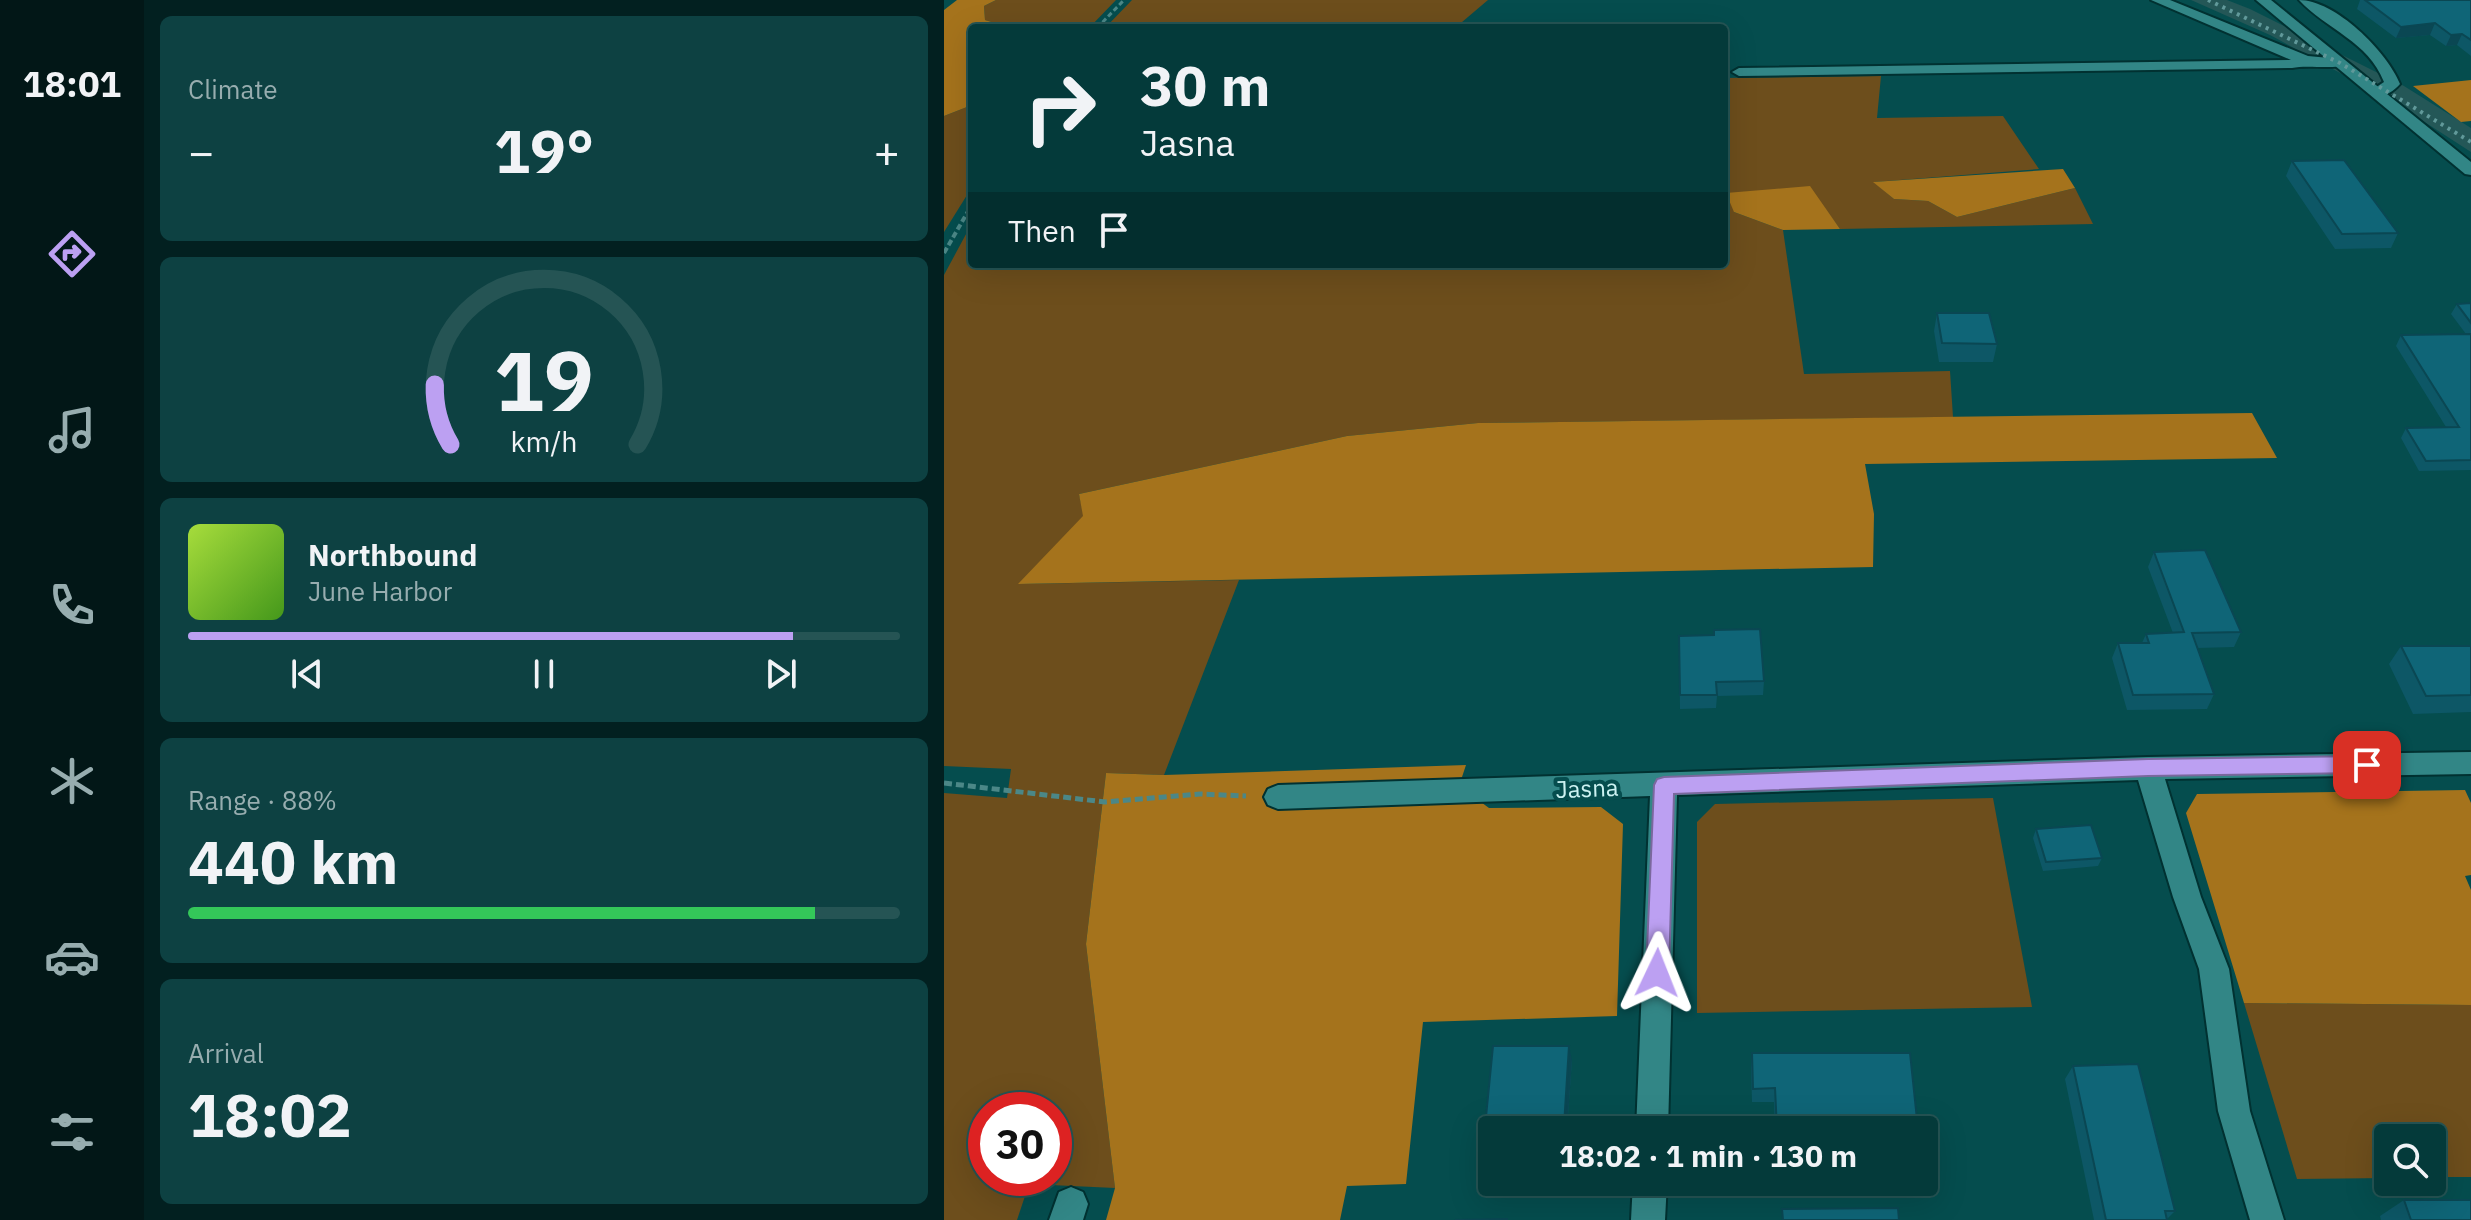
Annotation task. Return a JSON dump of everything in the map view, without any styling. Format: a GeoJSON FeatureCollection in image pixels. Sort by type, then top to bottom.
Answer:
{"type":"FeatureCollection","features":[{"type":"Feature","properties":{"kind":"street"},"geometry":{"type":"LineString","coordinates":[[2158,0],[2305,60],[2340,63]]}},
{"type":"Feature","properties":{"kind":"street"},"geometry":{"type":"LineString","coordinates":[[2263,0],[2471,170]]}},
{"type":"Feature","properties":{"kind":"street"},"geometry":{"type":"LineString","coordinates":[[2306,0],[2372,50],[2392,84],[2377,93]]}},
{"type":"Feature","properties":{"kind":"street"},"geometry":{"type":"LineString","coordinates":[[1739,72],[2292,64],[2305,60]]}},
{"type":"Feature","properties":{"kind":"street","name":"Jasna"},"geometry":{"type":"LineString","coordinates":[[1278,797],[2148,768],[2471,763]]}},
{"type":"Feature","properties":{"kind":"street"},"geometry":{"type":"LineString","coordinates":[[2148,768],[2187,897],[2214,969],[2234,1111],[2267,1220]]}},
{"type":"Feature","properties":{"kind":"street"},"geometry":{"type":"LineString","coordinates":[[1652,1116],[1664,785]]}},
{"type":"Feature","properties":{"kind":"street"},"geometry":{"type":"LineString","coordinates":[[1648,1220],[1649,1196]]}},
{"type":"Feature","properties":{"kind":"path"},"geometry":{"type":"LineString","coordinates":[[1101,24],[1124,0]]}},
{"type":"Feature","properties":{"kind":"path"},"geometry":{"type":"LineString","coordinates":[[944,253],[968,212]]}},
{"type":"Feature","properties":{"kind":"path"},"geometry":{"type":"LineString","coordinates":[[944,783],[1105,802],[1200,794],[1278,797]]}},
{"type":"Feature","properties":{"kind":"shaded area"},"geometry":{"type":"Polygon","coordinates":[[[957,0],[996,0],[984,6],[985,20],[998,24],[968,24],[968,107],[944,116],[944,10],[957,0]]]}},
{"type":"Feature","properties":{"kind":"shaded area"},"geometry":{"type":"Polygon","coordinates":[[[996,0],[1116,0],[1093,24],[998,24],[985,20],[984,6],[996,0]]]}},
{"type":"Feature","properties":{"kind":"shaded area"},"geometry":{"type":"Polygon","coordinates":[[[1132,0],[1488,0],[1460,24],[1109,24],[1132,0]]]}},
{"type":"Feature","properties":{"kind":"shaded area"},"geometry":{"type":"Polygon","coordinates":[[[2191,0],[2227,0],[2250,9],[2404,86],[2471,128],[2471,152],[2392,101],[2270,35],[2191,0]]]}},
{"type":"Feature","properties":{"kind":"shaded area"},"geometry":{"type":"Polygon","coordinates":[[[1881,76],[1877,118],[2003,116],[2039,169],[1874,182],[1894,199],[1928,201],[1957,217],[2075,188],[2093,224],[1840,229],[1809,187],[1734,212],[1783,230],[1804,374],[1950,371],[1953,417],[1478,423],[1347,436],[1079,494],[1084,516],[1019,584],[1239,580],[1164,775],[1106,773],[1086,944],[1115,1188],[1072,1186],[1072,1092],[968,1092],[968,1196],[1025,1196],[1017,1220],[944,1220],[944,793],[1007,798],[1011,769],[944,766],[944,275],[968,230],[968,268],[1728,268],[1728,78],[1881,76]]]}},
{"type":"Feature","properties":{"kind":"shaded area"},"geometry":{"type":"Polygon","coordinates":[[[2471,80],[2471,121],[2461,122],[2413,86],[2471,80]]]}},
{"type":"Feature","properties":{"kind":"shaded area"},"geometry":{"type":"Polygon","coordinates":[[[968,107],[968,193],[944,232],[944,116],[968,107]]]}},
{"type":"Feature","properties":{"kind":"shaded area"},"geometry":{"type":"Polygon","coordinates":[[[2063,169],[2075,188],[1957,217],[1928,201],[1894,199],[1873,182],[2063,169]]]}},
{"type":"Feature","properties":{"kind":"shaded area"},"geometry":{"type":"Polygon","coordinates":[[[1810,186],[1840,229],[1783,230],[1734,212],[1728,193],[1810,186]]]}},
{"type":"Feature","properties":{"kind":"shaded area"},"geometry":{"type":"Polygon","coordinates":[[[2252,413],[2277,458],[1865,464],[1874,514],[1873,567],[1018,584],[1083,516],[1079,494],[1347,436],[1478,423],[2252,413]]]}},
{"type":"Feature","properties":{"kind":"shaded area"},"geometry":{"type":"Polygon","coordinates":[[[1466,765],[1459,786],[1489,808],[1601,807],[1623,824],[1617,1016],[1423,1022],[1406,1184],[1347,1186],[1340,1220],[1106,1220],[1115,1188],[1086,944],[1106,773],[1164,775],[1466,765]]]}},
{"type":"Feature","properties":{"kind":"shaded area"},"geometry":{"type":"Polygon","coordinates":[[[2465,790],[2471,803],[2471,875],[2465,876],[2471,890],[2471,1005],[2244,1003],[2186,813],[2197,794],[2465,790]]]}},
{"type":"Feature","properties":{"kind":"shaded area"},"geometry":{"type":"Polygon","coordinates":[[[1993,798],[2032,1007],[1697,1013],[1697,822],[1715,804],[1993,798]]]}},
{"type":"Feature","properties":{"kind":"shaded area"},"geometry":{"type":"Polygon","coordinates":[[[2244,1003],[2471,1005],[2471,1177],[2446,1177],[2446,1124],[2374,1124],[2374,1178],[2297,1179],[2244,1003]]]}},
{"type":"Feature","properties":{"kind":"building"},"geometry":{"type":"Polygon","coordinates":[[[2365,0],[2471,0],[2471,40],[2462,34],[2451,35],[2435,23],[2401,27],[2365,0]]]}},
{"type":"Feature","properties":{"kind":"building"},"geometry":{"type":"Polygon","coordinates":[[[2344,160],[2398,233],[2342,234],[2292,161],[2344,160]]]}},
{"type":"Feature","properties":{"kind":"building"},"geometry":{"type":"Polygon","coordinates":[[[2471,303],[2471,323],[2457,304],[2471,303]]]}},
{"type":"Feature","properties":{"kind":"building"},"geometry":{"type":"Polygon","coordinates":[[[1937,313],[1989,313],[1997,344],[1942,343],[1937,313]]]}},
{"type":"Feature","properties":{"kind":"building"},"geometry":{"type":"Polygon","coordinates":[[[2471,334],[2471,460],[2426,461],[2406,428],[2459,427],[2401,335],[2471,334]]]}},
{"type":"Feature","properties":{"kind":"building"},"geometry":{"type":"Polygon","coordinates":[[[2205,550],[2241,632],[2192,633],[2214,694],[2133,695],[2118,643],[2149,643],[2146,634],[2184,632],[2154,552],[2205,550]]]}},
{"type":"Feature","properties":{"kind":"building"},"geometry":{"type":"Polygon","coordinates":[[[1760,629],[1764,681],[1716,682],[1717,695],[1680,695],[1679,636],[1714,635],[1714,630],[1760,629]]]}},
{"type":"Feature","properties":{"kind":"building"},"geometry":{"type":"Polygon","coordinates":[[[2401,646],[2471,646],[2471,695],[2426,696],[2401,646]]]}},
{"type":"Feature","properties":{"kind":"building"},"geometry":{"type":"Polygon","coordinates":[[[2091,825],[2102,858],[2046,862],[2036,829],[2091,825]]]}},
{"type":"Feature","properties":{"kind":"building"},"geometry":{"type":"Polygon","coordinates":[[[1493,1046],[1569,1046],[1565,1116],[1486,1116],[1493,1046]]]}},
{"type":"Feature","properties":{"kind":"building"},"geometry":{"type":"Polygon","coordinates":[[[1752,1053],[1910,1053],[1917,1116],[1776,1116],[1775,1088],[1753,1089],[1752,1053]]]}},
{"type":"Feature","properties":{"kind":"building"},"geometry":{"type":"Polygon","coordinates":[[[2138,1064],[2175,1211],[2165,1211],[2167,1220],[2106,1220],[2073,1066],[2138,1064]]]}},
{"type":"Feature","properties":{"kind":"building"},"geometry":{"type":"Polygon","coordinates":[[[2404,1200],[2471,1200],[2471,1220],[2411,1220],[2404,1200]]]}},
{"type":"Feature","properties":{"kind":"building"},"geometry":{"type":"Polygon","coordinates":[[[1898,1208],[1899,1220],[1783,1220],[1782,1209],[1898,1208]]]}},
{"type":"Feature","properties":{"kind":"railway"},"geometry":{"type":"LineString","coordinates":[[2208,0],[2340,63],[2471,142]]}},
{"type":"Feature","properties":{"kind":"route"},"geometry":{"type":"LineString","coordinates":[[1657,973],[1664,785],[2148,768],[2367,765]]}}]}
